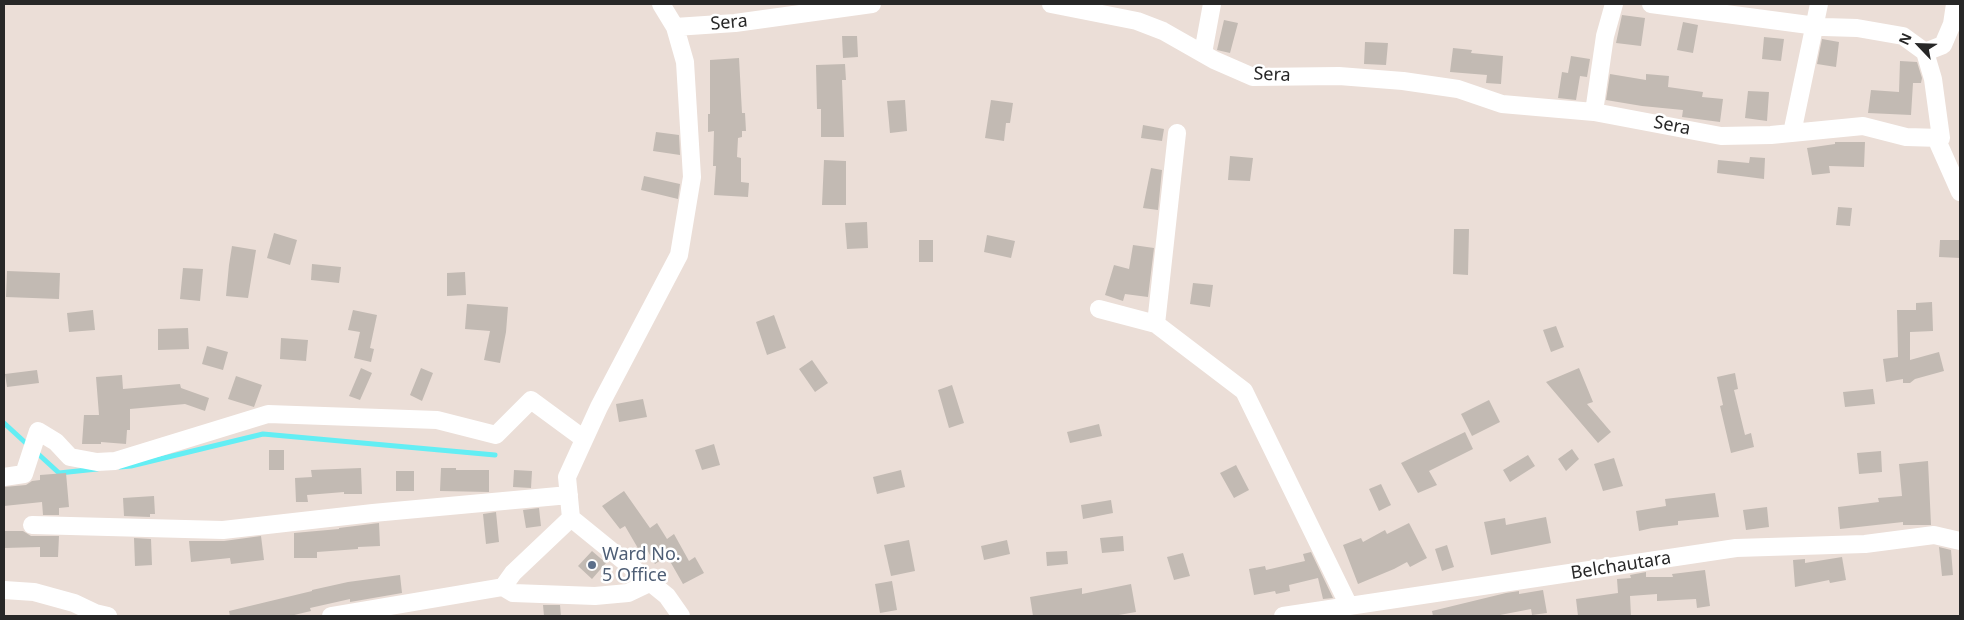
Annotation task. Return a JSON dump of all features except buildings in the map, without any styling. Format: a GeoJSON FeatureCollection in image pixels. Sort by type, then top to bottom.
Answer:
{"type":"FeatureCollection","features":[{"type":"Feature","properties":{"kind":"street"},"geometry":{"type":"LineString","coordinates":[[661,4],[675,27],[685,62],[692,177],[679,255],[599,407],[567,477],[571,518],[667,596],[681,616]]}},
{"type":"Feature","properties":{"kind":"street","name":"Sera"},"geometry":{"type":"LineString","coordinates":[[675,27],[735,23],[872,4]]}},
{"type":"Feature","properties":{"kind":"street","name":"Sera"},"geometry":{"type":"LineString","coordinates":[[1051,4],[1138,21],[1163,31],[1253,78],[1340,76],[1403,82],[1458,89],[1502,104],[1594,112],[1721,136],[1792,133],[1863,126],[1906,137],[1936,138]]}},
{"type":"Feature","properties":{"kind":"street"},"geometry":{"type":"LineString","coordinates":[[1202,53],[1212,4]]}},
{"type":"Feature","properties":{"kind":"street"},"geometry":{"type":"LineString","coordinates":[[1594,112],[1605,36],[1614,4]]}},
{"type":"Feature","properties":{"kind":"street"},"geometry":{"type":"LineString","coordinates":[[1651,4],[1814,26],[1857,28],[1902,36],[1925,52],[1933,79],[1942,138],[1936,138],[1960,192]]}},
{"type":"Feature","properties":{"kind":"street"},"geometry":{"type":"LineString","coordinates":[[1792,133],[1819,4]]}},
{"type":"Feature","properties":{"kind":"street"},"geometry":{"type":"LineString","coordinates":[[1925,52],[1943,45],[1952,24],[1955,4]]}},
{"type":"Feature","properties":{"kind":"street"},"geometry":{"type":"LineString","coordinates":[[1156,324],[1177,133]]}},
{"type":"Feature","properties":{"kind":"street"},"geometry":{"type":"LineString","coordinates":[[1099,309],[1156,324],[1244,391],[1349,606]]}},
{"type":"Feature","properties":{"kind":"street"},"geometry":{"type":"LineString","coordinates":[[4,476],[24,474],[38,431],[56,442],[70,456],[97,462],[115,461],[268,414],[437,420],[496,435],[531,400],[584,439]]}},
{"type":"Feature","properties":{"kind":"street"},"geometry":{"type":"LineString","coordinates":[[32,525],[222,530],[373,513],[569,495]]}},
{"type":"Feature","properties":{"kind":"street"},"geometry":{"type":"LineString","coordinates":[[503,587],[513,573],[571,518]]}},
{"type":"Feature","properties":{"kind":"street","name":"Belchautara"},"geometry":{"type":"LineString","coordinates":[[1282,616],[1736,548],[1865,544],[1934,535],[1960,541]]}},
{"type":"Feature","properties":{"kind":"street"},"geometry":{"type":"LineString","coordinates":[[331,616],[503,587],[513,593],[595,596],[628,593],[649,583]]}},
{"type":"Feature","properties":{"kind":"street"},"geometry":{"type":"LineString","coordinates":[[4,590],[34,592],[74,603],[95,613],[108,616]]}},
{"type":"Feature","properties":{"kind":"waterway"},"geometry":{"type":"LineString","coordinates":[[4,423],[29,446]]}},
{"type":"Feature","properties":{"kind":"waterway"},"geometry":{"type":"LineString","coordinates":[[120,467],[263,434],[495,455]]}},
{"type":"Feature","properties":{"kind":"waterway"},"geometry":{"type":"LineString","coordinates":[[36,452],[59,473],[97,469]]}},
{"type":"Feature","properties":{"kind":"place","name":"Ward No. 5 Office"},"geometry":{"type":"Point","coordinates":[592,565]}}]}
